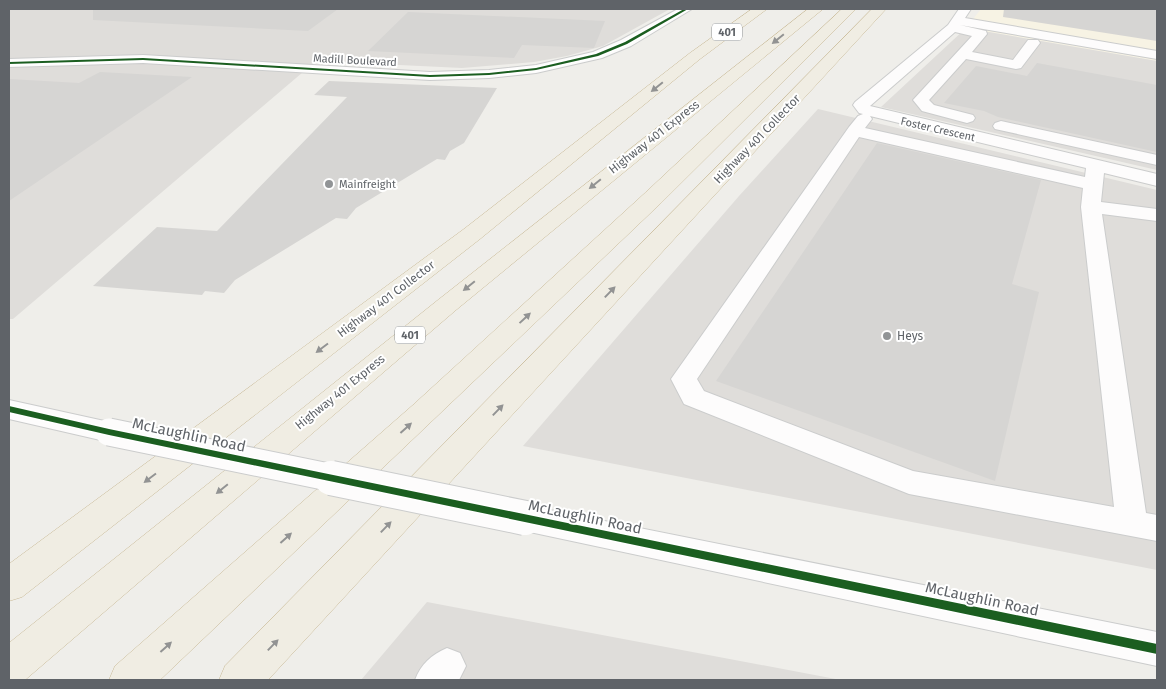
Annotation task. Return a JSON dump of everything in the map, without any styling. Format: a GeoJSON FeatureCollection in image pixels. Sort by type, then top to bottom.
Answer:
{"type":"FeatureCollection","features":[{"type":"Feature","properties":{"kind":"highway","name":"Highway 401 Express"},"geometry":{"type":"LineString","coordinates":[[9,668],[447,305],[816,9]]}},
{"type":"Feature","properties":{"kind":"highway"},"geometry":{"type":"LineString","coordinates":[[130,680],[445,392],[660,191],[849,9]]}},
{"type":"Feature","properties":{"kind":"highway","name":"Highway 401 Collector"},"geometry":{"type":"LineString","coordinates":[[240,680],[879,9]]}},
{"type":"Feature","properties":{"kind":"highway","name":"Highway 401 Collector"},"geometry":{"type":"LineString","coordinates":[[9,585],[472,234],[629,124],[767,14]]}},
{"type":"Feature","properties":{"kind":"street","name":"Madill Boulevard"},"geometry":{"type":"LineString","coordinates":[[9,63],[143,59],[430,76],[489,74],[542,68],[596,55],[626,43],[686,9]]}},
{"type":"Feature","properties":{"kind":"street"},"geometry":{"type":"LineString","coordinates":[[958,19],[981,34],[1157,66]]}},
{"type":"Feature","properties":{"kind":"street"},"geometry":{"type":"LineString","coordinates":[[958,19],[1157,55]]}},
{"type":"Feature","properties":{"kind":"street"},"geometry":{"type":"LineString","coordinates":[[958,19],[861,105],[862,122],[684,379],[694,397],[908,482],[1145,526],[1093,186]]}},
{"type":"Feature","properties":{"kind":"street"},"geometry":{"type":"LineString","coordinates":[[981,34],[921,100],[928,108],[978,129],[986,123],[1157,160]]}},
{"type":"Feature","properties":{"kind":"street"},"geometry":{"type":"LineString","coordinates":[[988,59],[1005,39]]}},
{"type":"Feature","properties":{"kind":"street"},"geometry":{"type":"LineString","coordinates":[[962,54],[1016,65],[1033,44]]}},
{"type":"Feature","properties":{"kind":"street"},"geometry":{"type":"LineString","coordinates":[[9,74],[26,62]]}},
{"type":"Feature","properties":{"kind":"street"},"geometry":{"type":"LineString","coordinates":[[9,74],[65,76]]}},
{"type":"Feature","properties":{"kind":"street"},"geometry":{"type":"LineString","coordinates":[[862,122],[1093,186],[1157,215]]}},
{"type":"Feature","properties":{"kind":"street","name":"Foster Crescent"},"geometry":{"type":"LineString","coordinates":[[862,122],[978,129],[1093,186],[1157,180]]}},
{"type":"Feature","properties":{"kind":"street","name":"McLaughlin Road"},"geometry":{"type":"LineString","coordinates":[[9,409],[109,432],[1157,649]]}},
{"type":"Feature","properties":{"kind":"shaded area"},"geometry":{"type":"Polygon","coordinates":[[[9,9],[670,9],[603,46],[567,56],[534,62],[462,68],[316,61],[13,319],[9,319],[9,9]]]}},
{"type":"Feature","properties":{"kind":"shaded area"},"geometry":{"type":"Polygon","coordinates":[[[981,9],[1157,9],[1157,61],[966,28],[981,9]]]}},
{"type":"Feature","properties":{"kind":"shaded area"},"geometry":{"type":"Polygon","coordinates":[[[966,28],[1157,61],[1157,170],[881,107],[966,28]]]}},
{"type":"Feature","properties":{"kind":"shaded area"},"geometry":{"type":"Polygon","coordinates":[[[818,109],[1157,190],[1157,570],[523,446],[739,196],[818,109]]]}},
{"type":"Feature","properties":{"kind":"shaded area"},"geometry":{"type":"Polygon","coordinates":[[[427,602],[841,680],[361,680],[427,602]]]}},
{"type":"Feature","properties":{"kind":"building"},"geometry":{"type":"Polygon","coordinates":[[[93,9],[338,9],[308,31],[93,20],[93,9]]]}},
{"type":"Feature","properties":{"kind":"building"},"geometry":{"type":"Polygon","coordinates":[[[1004,9],[1157,9],[1157,41],[1003,17],[1004,9]]]}},
{"type":"Feature","properties":{"kind":"building"},"geometry":{"type":"Polygon","coordinates":[[[408,12],[605,21],[594,48],[522,45],[514,58],[368,51],[408,12]]]}},
{"type":"Feature","properties":{"kind":"building"},"geometry":{"type":"Polygon","coordinates":[[[1037,63],[1157,85],[1157,152],[998,117],[984,111],[944,103],[976,66],[1027,76],[1037,63]]]}},
{"type":"Feature","properties":{"kind":"building"},"geometry":{"type":"Polygon","coordinates":[[[100,72],[192,77],[9,201],[9,79],[79,83],[100,72]]]}},
{"type":"Feature","properties":{"kind":"building","name":"Mainfreight"},"geometry":{"type":"Polygon","coordinates":[[[329,81],[497,88],[464,143],[450,151],[445,160],[437,159],[356,208],[347,219],[336,218],[235,280],[224,293],[205,291],[202,295],[93,286],[157,227],[217,231],[347,97],[314,95],[329,81]]]}},
{"type":"Feature","properties":{"kind":"building","name":"Heys"},"geometry":{"type":"Polygon","coordinates":[[[877,143],[1041,180],[1012,284],[1039,292],[995,481],[716,381],[877,143]]]}},
{"type":"Feature","properties":{"kind":"cycle path"},"geometry":{"type":"LineString","coordinates":[[9,63],[143,59],[430,76],[489,74],[536,69],[597,55],[626,43],[686,9]]}},
{"type":"Feature","properties":{"kind":"cycle path"},"geometry":{"type":"LineString","coordinates":[[9,409],[109,432],[1157,649]]}},
{"type":"Feature","properties":{"kind":"place","name":"Mainfreight"},"geometry":{"type":"Point","coordinates":[329,184]}},
{"type":"Feature","properties":{"kind":"place","name":"Heys"},"geometry":{"type":"Point","coordinates":[887,336]}}]}
